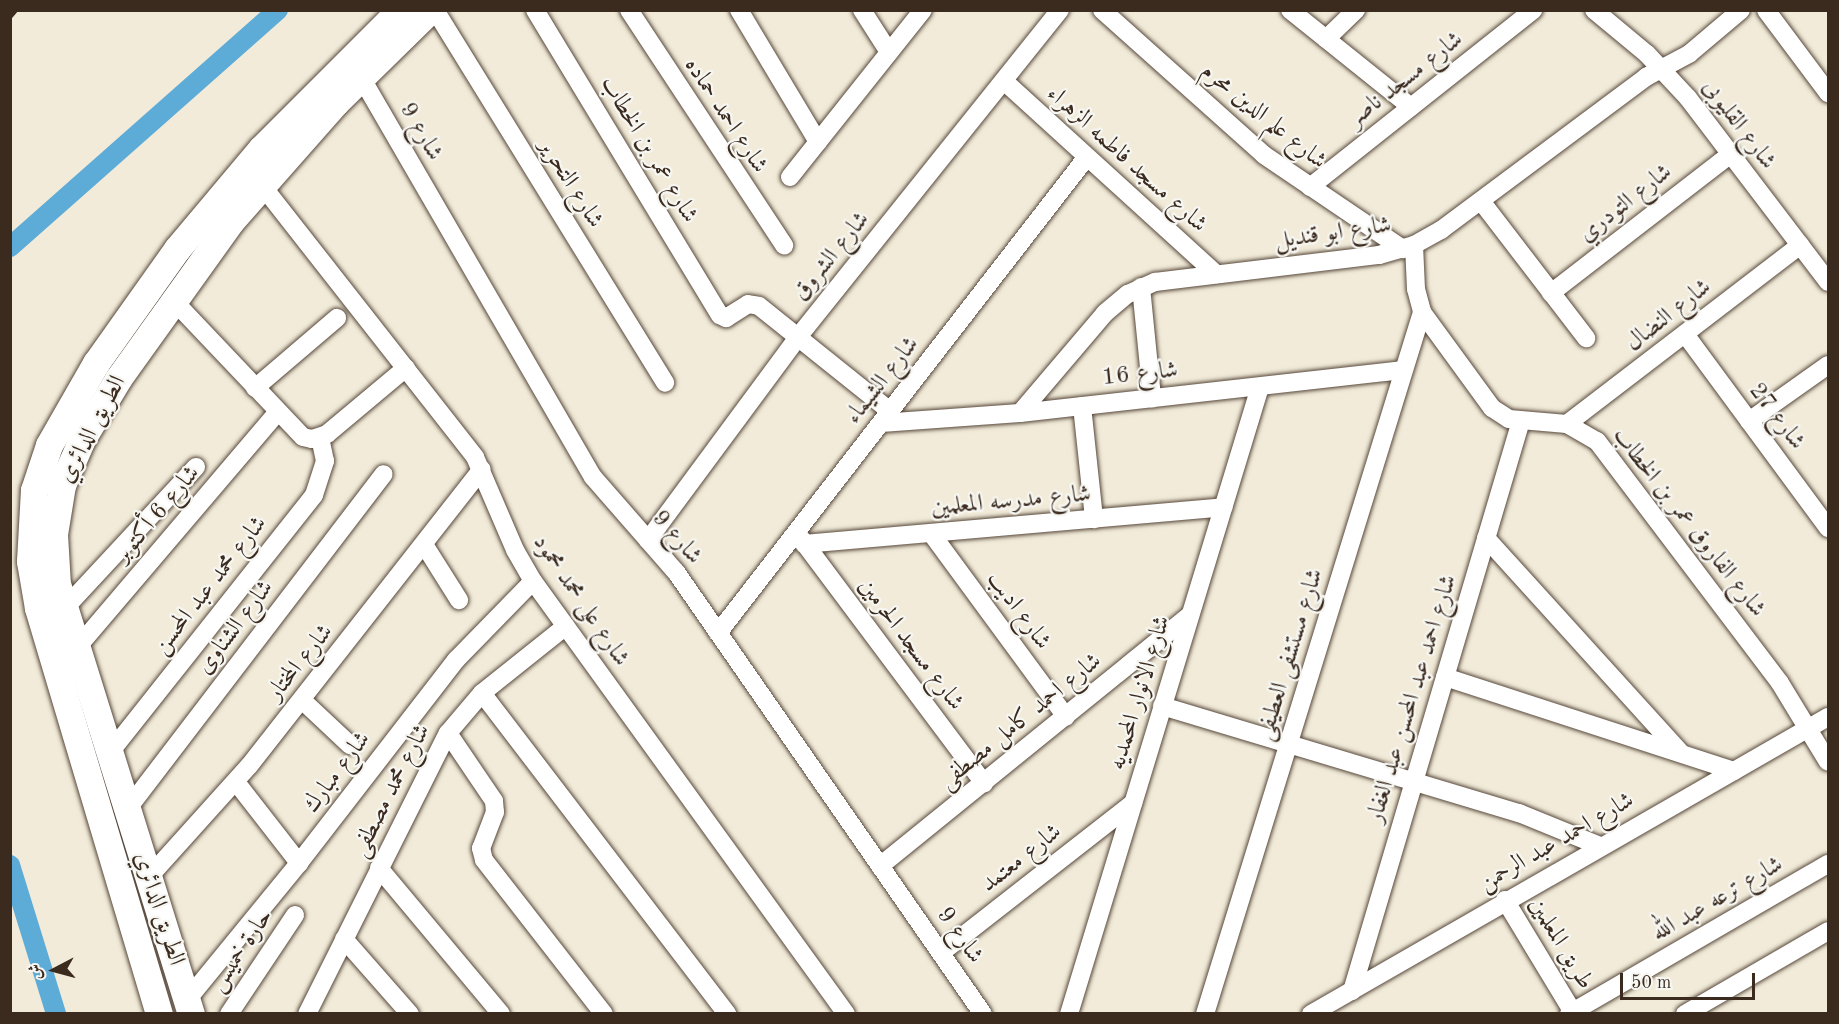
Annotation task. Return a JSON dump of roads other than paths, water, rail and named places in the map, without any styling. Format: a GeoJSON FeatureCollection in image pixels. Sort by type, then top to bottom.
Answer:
{"type":"FeatureCollection","features":[{"type":"Feature","properties":{"kind":"highway","name":"الطريق الدائري"},"geometry":{"type":"LineString","coordinates":[[159,1014],[33,585],[29,537],[41,467],[60,423],[96,363],[177,249],[290,117],[400,10]]}},
{"type":"Feature","properties":{"kind":"highway","name":"الطريق الدائري"},"geometry":{"type":"LineString","coordinates":[[189,1007],[64,609],[54,551],[62,485],[82,439],[172,299],[261,183],[361,77],[430,10]]}},
{"type":"Feature","properties":{"kind":"highway"},"geometry":{"type":"LineString","coordinates":[[139,946],[165,934]]}},
{"type":"Feature","properties":{"kind":"street","name":"شارع التحرير"},"geometry":{"type":"LineString","coordinates":[[435,10],[665,383]]}},
{"type":"Feature","properties":{"kind":"street","name":"شارع عمر بن الخطاب"},"geometry":{"type":"LineString","coordinates":[[535,10],[720,315],[726,318],[754,304],[798,337]]}},
{"type":"Feature","properties":{"kind":"street","name":"شارع احمد حماده"},"geometry":{"type":"LineString","coordinates":[[629,10],[784,245]]}},
{"type":"Feature","properties":{"kind":"street"},"geometry":{"type":"LineString","coordinates":[[739,10],[818,142]]}},
{"type":"Feature","properties":{"kind":"street"},"geometry":{"type":"LineString","coordinates":[[862,10],[889,52]]}},
{"type":"Feature","properties":{"kind":"street"},"geometry":{"type":"LineString","coordinates":[[790,177],[923,10]]}},
{"type":"Feature","properties":{"kind":"street","name":"شارع الشروق"},"geometry":{"type":"LineString","coordinates":[[648,540],[798,337],[1060,10]]}},
{"type":"Feature","properties":{"kind":"street","name":"شارع علم الدين محرم"},"geometry":{"type":"LineString","coordinates":[[1102,10],[1264,155],[1310,187],[1408,247]]}},
{"type":"Feature","properties":{"kind":"street"},"geometry":{"type":"LineString","coordinates":[[1290,10],[1411,107]]}},
{"type":"Feature","properties":{"kind":"street"},"geometry":{"type":"LineString","coordinates":[[1326,39],[1356,10]]}},
{"type":"Feature","properties":{"kind":"street","name":"شارع مسجد ناصر"},"geometry":{"type":"LineString","coordinates":[[1310,187],[1533,10]]}},
{"type":"Feature","properties":{"kind":"street","name":"شارع القليوبى"},"geometry":{"type":"LineString","coordinates":[[1594,10],[1661,69],[1731,154],[1828,282]]}},
{"type":"Feature","properties":{"kind":"street","name":"شارع ابو قنديل"},"geometry":{"type":"LineString","coordinates":[[1020,413],[1110,308],[1141,287],[1408,247],[1481,201],[1661,69],[1689,54],[1741,10]]}},
{"type":"Feature","properties":{"kind":"street"},"geometry":{"type":"LineString","coordinates":[[1766,10],[1828,93]]}},
{"type":"Feature","properties":{"kind":"street","name":"شارع 9"},"geometry":{"type":"LineString","coordinates":[[361,77],[593,477],[676,572],[983,1014]]}},
{"type":"Feature","properties":{"kind":"street","name":"شارع مسجد فاطمه الزهراء"},"geometry":{"type":"LineString","coordinates":[[1004,81],[1216,274]]}},
{"type":"Feature","properties":{"kind":"street","name":"شارع التودري"},"geometry":{"type":"LineString","coordinates":[[1551,293],[1731,154]]}},
{"type":"Feature","properties":{"kind":"street","name":"شارع الشيماء"},"geometry":{"type":"LineString","coordinates":[[718,633],[801,539],[886,417],[1086,158]]}},
{"type":"Feature","properties":{"kind":"street","name":"شارع على محمد محمود"},"geometry":{"type":"LineString","coordinates":[[261,183],[482,469],[511,542],[533,581],[846,1014]]}},
{"type":"Feature","properties":{"kind":"street"},"geometry":{"type":"LineString","coordinates":[[1481,201],[1586,338]]}},
{"type":"Feature","properties":{"kind":"street","name":"شارع النضال"},"geometry":{"type":"LineString","coordinates":[[1567,424],[1800,245]]}},
{"type":"Feature","properties":{"kind":"street","name":"شارع الفاروق عمر بن الخطاب"},"geometry":{"type":"LineString","coordinates":[[1408,247],[1422,312],[1492,408],[1521,421],[1567,424],[1597,441],[1810,728],[1828,762]]}},
{"type":"Feature","properties":{"kind":"street"},"geometry":{"type":"LineString","coordinates":[[1141,287],[1152,398]]}},
{"type":"Feature","properties":{"kind":"street"},"geometry":{"type":"LineString","coordinates":[[172,299],[303,437],[320,438],[406,368]]}},
{"type":"Feature","properties":{"kind":"street","name":"شارع مستشفى العطيفى"},"geometry":{"type":"LineString","coordinates":[[1205,1014],[1422,312]]}},
{"type":"Feature","properties":{"kind":"street"},"geometry":{"type":"LineString","coordinates":[[255,388],[338,318]]}},
{"type":"Feature","properties":{"kind":"street","name":"شارع 27"},"geometry":{"type":"LineString","coordinates":[[1684,334],[1828,528]]}},
{"type":"Feature","properties":{"kind":"street"},"geometry":{"type":"LineString","coordinates":[[798,337],[886,417]]}},
{"type":"Feature","properties":{"kind":"street"},"geometry":{"type":"LineString","coordinates":[[1749,421],[1828,365]]}},
{"type":"Feature","properties":{"kind":"street","name":"شارع 16"},"geometry":{"type":"LineString","coordinates":[[886,417],[1020,413],[1404,370]]}},
{"type":"Feature","properties":{"kind":"street","name":"شارع الانوار المحمديه"},"geometry":{"type":"LineString","coordinates":[[1069,1014],[1260,387]]}},
{"type":"Feature","properties":{"kind":"street"},"geometry":{"type":"LineString","coordinates":[[1082,406],[1094,519]]}},
{"type":"Feature","properties":{"kind":"street","name":"شارع 6 أكتوبر"},"geometry":{"type":"LineString","coordinates":[[76,649],[278,412]]}},
{"type":"Feature","properties":{"kind":"street","name":"شارع احمد عبد المحسن عبد الغفار"},"geometry":{"type":"LineString","coordinates":[[1352,991],[1521,421]]}},
{"type":"Feature","properties":{"kind":"street","name":"شارع محمد عبد المحسن"},"geometry":{"type":"LineString","coordinates":[[108,754],[314,495],[325,461],[320,438]]}},
{"type":"Feature","properties":{"kind":"street"},"geometry":{"type":"LineString","coordinates":[[64,609],[196,467]]}},
{"type":"Feature","properties":{"kind":"street","name":"شارع المختار"},"geometry":{"type":"LineString","coordinates":[[148,878],[236,782],[425,546],[482,469]]}},
{"type":"Feature","properties":{"kind":"street","name":"شارع الشناوى"},"geometry":{"type":"LineString","coordinates":[[126,811],[384,474]]}},
{"type":"Feature","properties":{"kind":"street","name":"شارع مدرسه المعلمين"},"geometry":{"type":"LineString","coordinates":[[801,539],[931,533],[1223,507]]}},
{"type":"Feature","properties":{"kind":"street","name":"شارع اديب"},"geometry":{"type":"LineString","coordinates":[[931,533],[1066,717]]}},
{"type":"Feature","properties":{"kind":"street"},"geometry":{"type":"LineString","coordinates":[[1486,538],[1681,753]]}},
{"type":"Feature","properties":{"kind":"street","name":"شارع مسجد الحرمين"},"geometry":{"type":"LineString","coordinates":[[801,539],[984,783]]}},
{"type":"Feature","properties":{"kind":"street"},"geometry":{"type":"LineString","coordinates":[[425,546],[459,600]]}},
{"type":"Feature","properties":{"kind":"street","name":"شارع مبارك"},"geometry":{"type":"LineString","coordinates":[[189,1007],[456,660],[533,581]]}},
{"type":"Feature","properties":{"kind":"street","name":"شارع احمد كامل مصطفى"},"geometry":{"type":"LineString","coordinates":[[880,866],[1190,615]]}},
{"type":"Feature","properties":{"kind":"street","name":"شارع محمد مصطفى"},"geometry":{"type":"LineString","coordinates":[[314,1010],[344,939],[448,733],[482,693],[566,626]]}},
{"type":"Feature","properties":{"kind":"street"},"geometry":{"type":"LineString","coordinates":[[1445,678],[1734,771]]}},
{"type":"Feature","properties":{"kind":"street"},"geometry":{"type":"LineString","coordinates":[[482,693],[727,1014]]}},
{"type":"Feature","properties":{"kind":"street"},"geometry":{"type":"LineString","coordinates":[[302,700],[351,746]]}},
{"type":"Feature","properties":{"kind":"street"},"geometry":{"type":"LineString","coordinates":[[1162,706],[1519,813],[1600,846]]}},
{"type":"Feature","properties":{"kind":"street","name":"شارع احمد عبد الرحمن"},"geometry":{"type":"LineString","coordinates":[[1311,1014],[1505,900],[1828,717]]}},
{"type":"Feature","properties":{"kind":"street"},"geometry":{"type":"LineString","coordinates":[[448,733],[494,801],[495,812],[481,848],[484,860],[604,1014]]}},
{"type":"Feature","properties":{"kind":"street"},"geometry":{"type":"LineString","coordinates":[[236,782],[299,863]]}},
{"type":"Feature","properties":{"kind":"street","name":"شارع معتمد"},"geometry":{"type":"LineString","coordinates":[[941,953],[1133,803]]}},
{"type":"Feature","properties":{"kind":"street","name":"شارع ترعه عبد الله"},"geometry":{"type":"LineString","coordinates":[[1572,1013],[1828,864]]}},
{"type":"Feature","properties":{"kind":"street"},"geometry":{"type":"LineString","coordinates":[[379,868],[501,1014]]}},
{"type":"Feature","properties":{"kind":"street","name":"طريق المعلمين"},"geometry":{"type":"LineString","coordinates":[[1505,900],[1572,1013]]}},
{"type":"Feature","properties":{"kind":"street","name":"حارة خميس"},"geometry":{"type":"LineString","coordinates":[[229,1014],[295,915]]}},
{"type":"Feature","properties":{"kind":"street"},"geometry":{"type":"LineString","coordinates":[[1685,1014],[1828,931]]}},
{"type":"Feature","properties":{"kind":"street"},"geometry":{"type":"LineString","coordinates":[[344,939],[410,1014]]}},
{"type":"Feature","properties":{"kind":"waterway"},"geometry":{"type":"LineString","coordinates":[[10,247],[278,10]]}},
{"type":"Feature","properties":{"kind":"waterway"},"geometry":{"type":"LineString","coordinates":[[10,865],[56,1014]]}},
{"type":"Feature","properties":{"kind":"railway"},"geometry":{"type":"LineString","coordinates":[[10,16],[15,10]]}}]}
